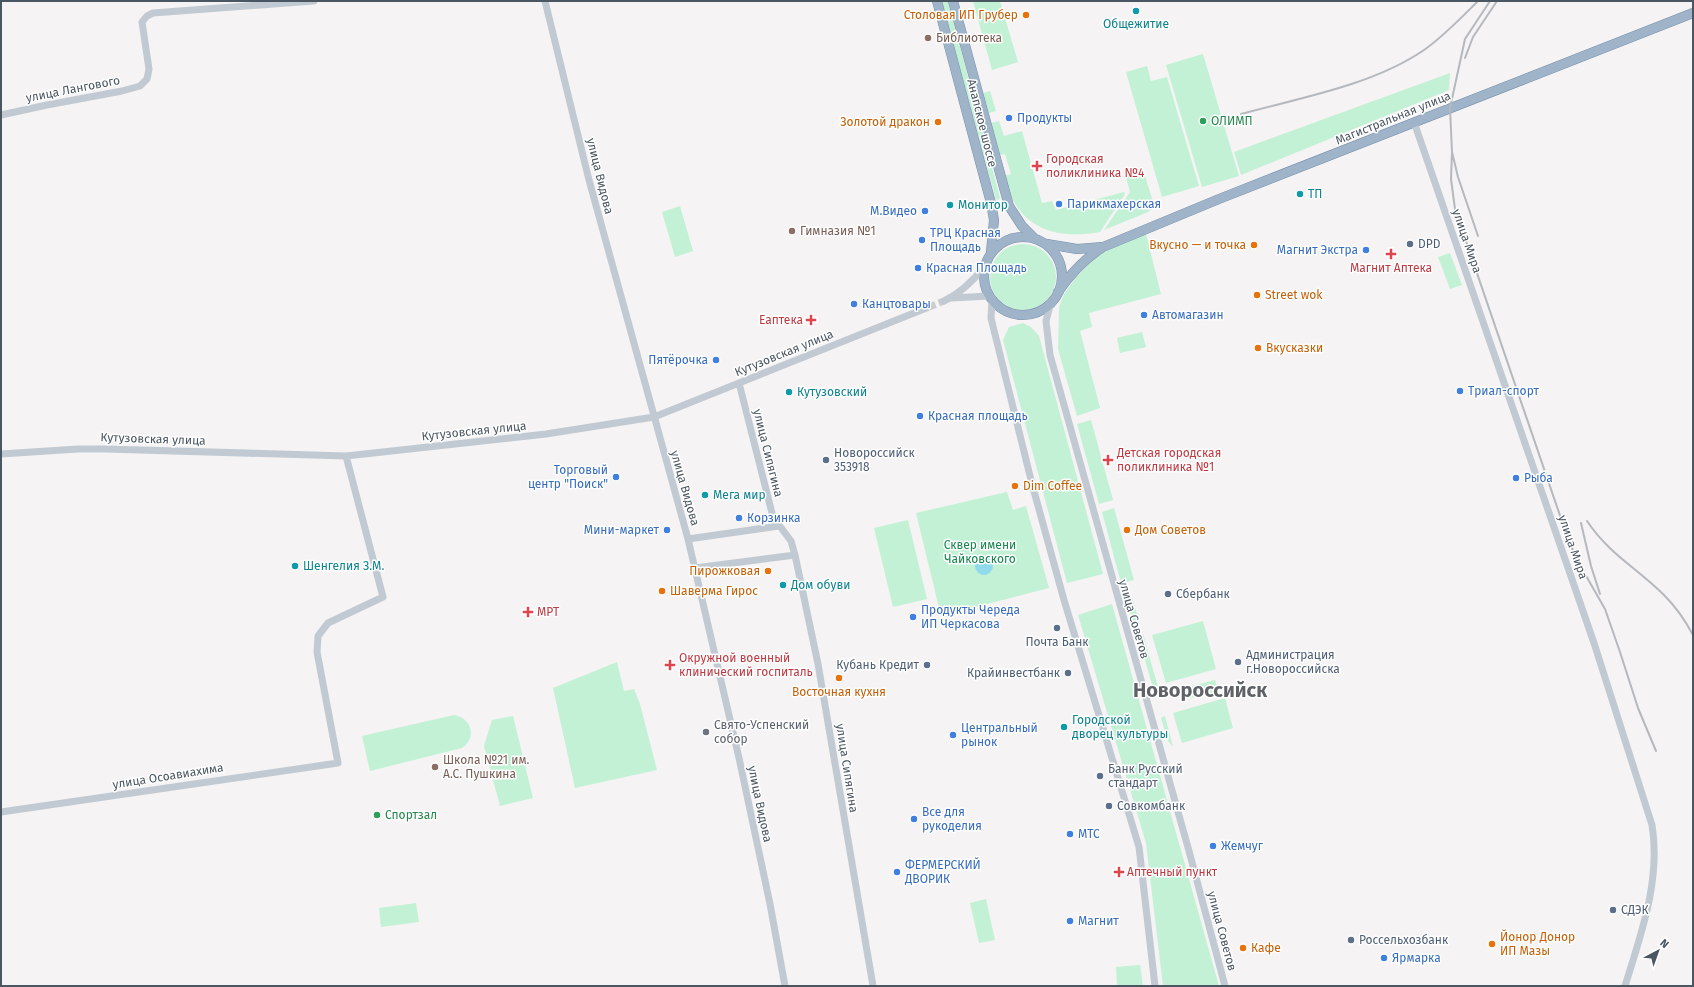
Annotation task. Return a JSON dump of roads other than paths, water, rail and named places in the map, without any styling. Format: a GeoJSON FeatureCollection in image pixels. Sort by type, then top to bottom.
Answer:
{"type":"FeatureCollection","features":[{"type":"Feature","properties":{"kind":"highway","name":"Анапское шоссе"},"geometry":{"type":"LineString","coordinates":[[937,1],[991,203],[994,220],[991,252]]}},
{"type":"Feature","properties":{"kind":"highway","name":"Анапское шоссе"},"geometry":{"type":"LineString","coordinates":[[953,1],[1009,206],[1022,226],[1039,241]]}},
{"type":"Feature","properties":{"kind":"highway","name":"Магистральная улица"},"geometry":{"type":"LineString","coordinates":[[1058,292],[1075,268],[1086,258],[1103,247],[1444,110],[1693,13]]}},
{"type":"Feature","properties":{"kind":"highway"},"geometry":{"type":"LineString","coordinates":[[1023,237],[1039,241],[1052,251],[1059,261],[1062,276],[1058,292],[1051,302],[1040,311],[1026,315],[1007,312],[991,298],[983,277],[985,266],[991,252],[1000,244],[1011,238],[1023,237]]}},
{"type":"Feature","properties":{"kind":"highway","name":"Магистральная улица"},"geometry":{"type":"LineString","coordinates":[[1039,241],[1053,246],[1077,249],[1103,247]]}},
{"type":"Feature","properties":{"kind":"street","name":"улица Лангового"},"geometry":{"type":"LineString","coordinates":[[1,116],[47,104],[122,92],[140,86],[147,79],[149,69],[142,22],[146,16],[153,13],[314,1]]}},
{"type":"Feature","properties":{"kind":"street","name":"улица Видова"},"geometry":{"type":"LineString","coordinates":[[545,1],[591,187],[688,539],[739,758],[770,904],[785,986]]}},
{"type":"Feature","properties":{"kind":"street","name":"улица Мира"},"geometry":{"type":"LineString","coordinates":[[1414,122],[1594,643],[1652,825],[1654,839],[1650,905],[1626,986]]}},
{"type":"Feature","properties":{"kind":"street"},"geometry":{"type":"LineString","coordinates":[[985,266],[973,281],[947,300],[991,298],[991,318],[1032,484],[1067,607],[1139,847],[1155,986]]}},
{"type":"Feature","properties":{"kind":"street","name":"улица Советов"},"geometry":{"type":"LineString","coordinates":[[1051,302],[1046,321],[1050,356],[1226,986]]}},
{"type":"Feature","properties":{"kind":"street","name":"Кутузовская улица"},"geometry":{"type":"LineString","coordinates":[[1,454],[78,449],[106,449],[346,456],[546,434],[654,417],[928,307]]}},
{"type":"Feature","properties":{"kind":"street","name":"улица Сипягина"},"geometry":{"type":"LineString","coordinates":[[739,383],[773,517],[791,541],[796,555],[820,670],[855,889],[873,986]]}},
{"type":"Feature","properties":{"kind":"street","name":"улица Осоавиахима"},"geometry":{"type":"LineString","coordinates":[[1,812],[338,763],[317,652],[318,636],[328,622],[383,597],[346,456]]}},
{"type":"Feature","properties":{"kind":"street"},"geometry":{"type":"LineString","coordinates":[[688,539],[779,526]]}},
{"type":"Feature","properties":{"kind":"street"},"geometry":{"type":"LineString","coordinates":[[695,568],[796,555]]}},
{"type":"Feature","properties":{"kind":"water"},"geometry":{"type":"Polygon","coordinates":[[[980,557],[988,557],[993,562],[991,573],[988,575],[980,575],[975,570],[975,562],[980,557]]]}},
{"type":"Feature","properties":{"kind":"tunnel"},"geometry":{"type":"LineString","coordinates":[[929,307],[944,301]]}},
{"type":"Feature","properties":{"kind":"railway"},"geometry":{"type":"LineString","coordinates":[[1241,114],[1336,89],[1382,73],[1404,62],[1431,45],[1452,27],[1478,1]]}},
{"type":"Feature","properties":{"kind":"railway"},"geometry":{"type":"LineString","coordinates":[[1478,236],[1458,177],[1452,152],[1450,108],[1465,39],[1490,1]]}},
{"type":"Feature","properties":{"kind":"railway"},"geometry":{"type":"LineString","coordinates":[[1465,58],[1473,37],[1497,1]]}},
{"type":"Feature","properties":{"kind":"railway"},"geometry":{"type":"LineString","coordinates":[[1452,152],[1451,179],[1455,209],[1567,536],[1577,560],[1605,609],[1638,708],[1656,751]]}},
{"type":"Feature","properties":{"kind":"railway"},"geometry":{"type":"LineString","coordinates":[[1587,521],[1614,552],[1654,585],[1668,600],[1680,614],[1693,635]]}},
{"type":"Feature","properties":{"kind":"railway"},"geometry":{"type":"LineString","coordinates":[[1581,523],[1591,566],[1600,594]]}},
{"type":"Feature","properties":{"kind":"place","name":"Общежитие"},"geometry":{"type":"Point","coordinates":[1136,11]}},
{"type":"Feature","properties":{"kind":"place","name":"Столовая ИП Грубер"},"geometry":{"type":"Point","coordinates":[1026,15]}},
{"type":"Feature","properties":{"kind":"place","name":"Библиотека"},"geometry":{"type":"Point","coordinates":[928,38]}},
{"type":"Feature","properties":{"kind":"place","name":"Продукты"},"geometry":{"type":"Point","coordinates":[1009,118]}},
{"type":"Feature","properties":{"kind":"place","name":"ОЛИМП"},"geometry":{"type":"Point","coordinates":[1203,121]}},
{"type":"Feature","properties":{"kind":"place","name":"Золотой дракон"},"geometry":{"type":"Point","coordinates":[938,122]}},
{"type":"Feature","properties":{"kind":"place","name":"Городская поликлиника №4"},"geometry":{"type":"Point","coordinates":[1037,166]}},
{"type":"Feature","properties":{"kind":"place","name":"ТП"},"geometry":{"type":"Point","coordinates":[1300,194]}},
{"type":"Feature","properties":{"kind":"place","name":"Парикмахерская"},"geometry":{"type":"Point","coordinates":[1059,204]}},
{"type":"Feature","properties":{"kind":"place","name":"Монитор"},"geometry":{"type":"Point","coordinates":[950,205]}},
{"type":"Feature","properties":{"kind":"place","name":"М.Видео"},"geometry":{"type":"Point","coordinates":[925,211]}},
{"type":"Feature","properties":{"kind":"place","name":"Гимназия №1"},"geometry":{"type":"Point","coordinates":[792,231]}},
{"type":"Feature","properties":{"kind":"place","name":"ТРЦ Красная Площадь"},"geometry":{"type":"Point","coordinates":[922,240]}},
{"type":"Feature","properties":{"kind":"place","name":"DPD"},"geometry":{"type":"Point","coordinates":[1410,244]}},
{"type":"Feature","properties":{"kind":"place","name":"Вкусно — и точка"},"geometry":{"type":"Point","coordinates":[1254,245]}},
{"type":"Feature","properties":{"kind":"place","name":"Магнит Экстра"},"geometry":{"type":"Point","coordinates":[1366,250]}},
{"type":"Feature","properties":{"kind":"place","name":"Магнит Аптека"},"geometry":{"type":"Point","coordinates":[1391,254]}},
{"type":"Feature","properties":{"kind":"place","name":"Красная Площадь"},"geometry":{"type":"Point","coordinates":[918,268]}},
{"type":"Feature","properties":{"kind":"place","name":"Street wok"},"geometry":{"type":"Point","coordinates":[1257,295]}},
{"type":"Feature","properties":{"kind":"place","name":"Канцтовары"},"geometry":{"type":"Point","coordinates":[854,304]}},
{"type":"Feature","properties":{"kind":"place","name":"Автомагазин"},"geometry":{"type":"Point","coordinates":[1144,315]}},
{"type":"Feature","properties":{"kind":"place","name":"Еаптека"},"geometry":{"type":"Point","coordinates":[811,320]}},
{"type":"Feature","properties":{"kind":"place","name":"Вкусказки"},"geometry":{"type":"Point","coordinates":[1258,348]}},
{"type":"Feature","properties":{"kind":"place","name":"Пятёрочка"},"geometry":{"type":"Point","coordinates":[716,360]}},
{"type":"Feature","properties":{"kind":"place","name":"Триал-спорт"},"geometry":{"type":"Point","coordinates":[1460,391]}},
{"type":"Feature","properties":{"kind":"place","name":"Кутузовский"},"geometry":{"type":"Point","coordinates":[789,392]}},
{"type":"Feature","properties":{"kind":"place","name":"Красная площадь"},"geometry":{"type":"Point","coordinates":[920,416]}},
{"type":"Feature","properties":{"kind":"place","name":"Новороссийск 353918"},"geometry":{"type":"Point","coordinates":[826,460]}},
{"type":"Feature","properties":{"kind":"place","name":"Детская городская поликлиника №1"},"geometry":{"type":"Point","coordinates":[1108,460]}},
{"type":"Feature","properties":{"kind":"place","name":"Торговый центр \"Поиск\""},"geometry":{"type":"Point","coordinates":[616,477]}},
{"type":"Feature","properties":{"kind":"place","name":"Рыба"},"geometry":{"type":"Point","coordinates":[1516,478]}},
{"type":"Feature","properties":{"kind":"place","name":"Dim Coffee"},"geometry":{"type":"Point","coordinates":[1015,486]}},
{"type":"Feature","properties":{"kind":"place","name":"Мега мир"},"geometry":{"type":"Point","coordinates":[705,495]}},
{"type":"Feature","properties":{"kind":"place","name":"Корзинка"},"geometry":{"type":"Point","coordinates":[739,518]}},
{"type":"Feature","properties":{"kind":"place","name":"Мини-маркет"},"geometry":{"type":"Point","coordinates":[667,530]}},
{"type":"Feature","properties":{"kind":"place","name":"Дом Советов"},"geometry":{"type":"Point","coordinates":[1127,530]}},
{"type":"Feature","properties":{"kind":"place","name":"Шенгелия З.М."},"geometry":{"type":"Point","coordinates":[295,566]}},
{"type":"Feature","properties":{"kind":"place","name":"Пирожковая"},"geometry":{"type":"Point","coordinates":[768,571]}},
{"type":"Feature","properties":{"kind":"place","name":"Дом обуви"},"geometry":{"type":"Point","coordinates":[783,585]}},
{"type":"Feature","properties":{"kind":"place","name":"Шаверма Гирос"},"geometry":{"type":"Point","coordinates":[662,591]}},
{"type":"Feature","properties":{"kind":"place","name":"Сбербанк"},"geometry":{"type":"Point","coordinates":[1168,594]}},
{"type":"Feature","properties":{"kind":"place","name":"МРТ"},"geometry":{"type":"Point","coordinates":[528,612]}},
{"type":"Feature","properties":{"kind":"place","name":"Продукты Череда ИП Черкасова"},"geometry":{"type":"Point","coordinates":[913,617]}},
{"type":"Feature","properties":{"kind":"place","name":"Почта Банк"},"geometry":{"type":"Point","coordinates":[1057,628]}},
{"type":"Feature","properties":{"kind":"place","name":"Администрация г.Новороссийска"},"geometry":{"type":"Point","coordinates":[1238,662]}},
{"type":"Feature","properties":{"kind":"place","name":"Окружной военный клинический госпиталь"},"geometry":{"type":"Point","coordinates":[670,665]}},
{"type":"Feature","properties":{"kind":"place","name":"Кубань Кредит"},"geometry":{"type":"Point","coordinates":[927,665]}},
{"type":"Feature","properties":{"kind":"place","name":"Крайинвестбанк"},"geometry":{"type":"Point","coordinates":[1068,673]}},
{"type":"Feature","properties":{"kind":"place","name":"Восточная кухня"},"geometry":{"type":"Point","coordinates":[839,678]}},
{"type":"Feature","properties":{"kind":"place","name":"Городской дворец культуры"},"geometry":{"type":"Point","coordinates":[1064,727]}},
{"type":"Feature","properties":{"kind":"place","name":"Свято-Успенский собор"},"geometry":{"type":"Point","coordinates":[706,732]}},
{"type":"Feature","properties":{"kind":"place","name":"Центральный рынок"},"geometry":{"type":"Point","coordinates":[953,735]}},
{"type":"Feature","properties":{"kind":"place","name":"Школа №21 им. А.С. Пушкина"},"geometry":{"type":"Point","coordinates":[435,767]}},
{"type":"Feature","properties":{"kind":"place","name":"Банк Русский стандарт"},"geometry":{"type":"Point","coordinates":[1100,776]}},
{"type":"Feature","properties":{"kind":"place","name":"Совкомбанк"},"geometry":{"type":"Point","coordinates":[1109,806]}},
{"type":"Feature","properties":{"kind":"place","name":"Спортзал"},"geometry":{"type":"Point","coordinates":[377,815]}},
{"type":"Feature","properties":{"kind":"place","name":"Все для рукоделия"},"geometry":{"type":"Point","coordinates":[914,819]}},
{"type":"Feature","properties":{"kind":"place","name":"МТС"},"geometry":{"type":"Point","coordinates":[1070,834]}},
{"type":"Feature","properties":{"kind":"place","name":"Жемчуг"},"geometry":{"type":"Point","coordinates":[1213,846]}},
{"type":"Feature","properties":{"kind":"place","name":"ФЕРМЕРСКИЙ ДВОРИК"},"geometry":{"type":"Point","coordinates":[897,872]}},
{"type":"Feature","properties":{"kind":"place","name":"Аптечный пункт"},"geometry":{"type":"Point","coordinates":[1119,872]}},
{"type":"Feature","properties":{"kind":"place","name":"СДЭК"},"geometry":{"type":"Point","coordinates":[1613,910]}},
{"type":"Feature","properties":{"kind":"place","name":"Магнит"},"geometry":{"type":"Point","coordinates":[1070,921]}},
{"type":"Feature","properties":{"kind":"place","name":"Россельхозбанк"},"geometry":{"type":"Point","coordinates":[1351,940]}},
{"type":"Feature","properties":{"kind":"place","name":"Йонор Донор ИП Мазы"},"geometry":{"type":"Point","coordinates":[1492,944]}},
{"type":"Feature","properties":{"kind":"place","name":"Кафе"},"geometry":{"type":"Point","coordinates":[1243,948]}},
{"type":"Feature","properties":{"kind":"place","name":"Ярмарка"},"geometry":{"type":"Point","coordinates":[1384,958]}},
{"type":"Feature","properties":{"kind":"district","name":"Новороссийск"},"geometry":{"type":"Point","coordinates":[1200,690]}},
{"type":"Feature","properties":{"kind":"park label","name":"Сквер имени Чайковского"},"geometry":{"type":"Point","coordinates":[980,552]}}]}
